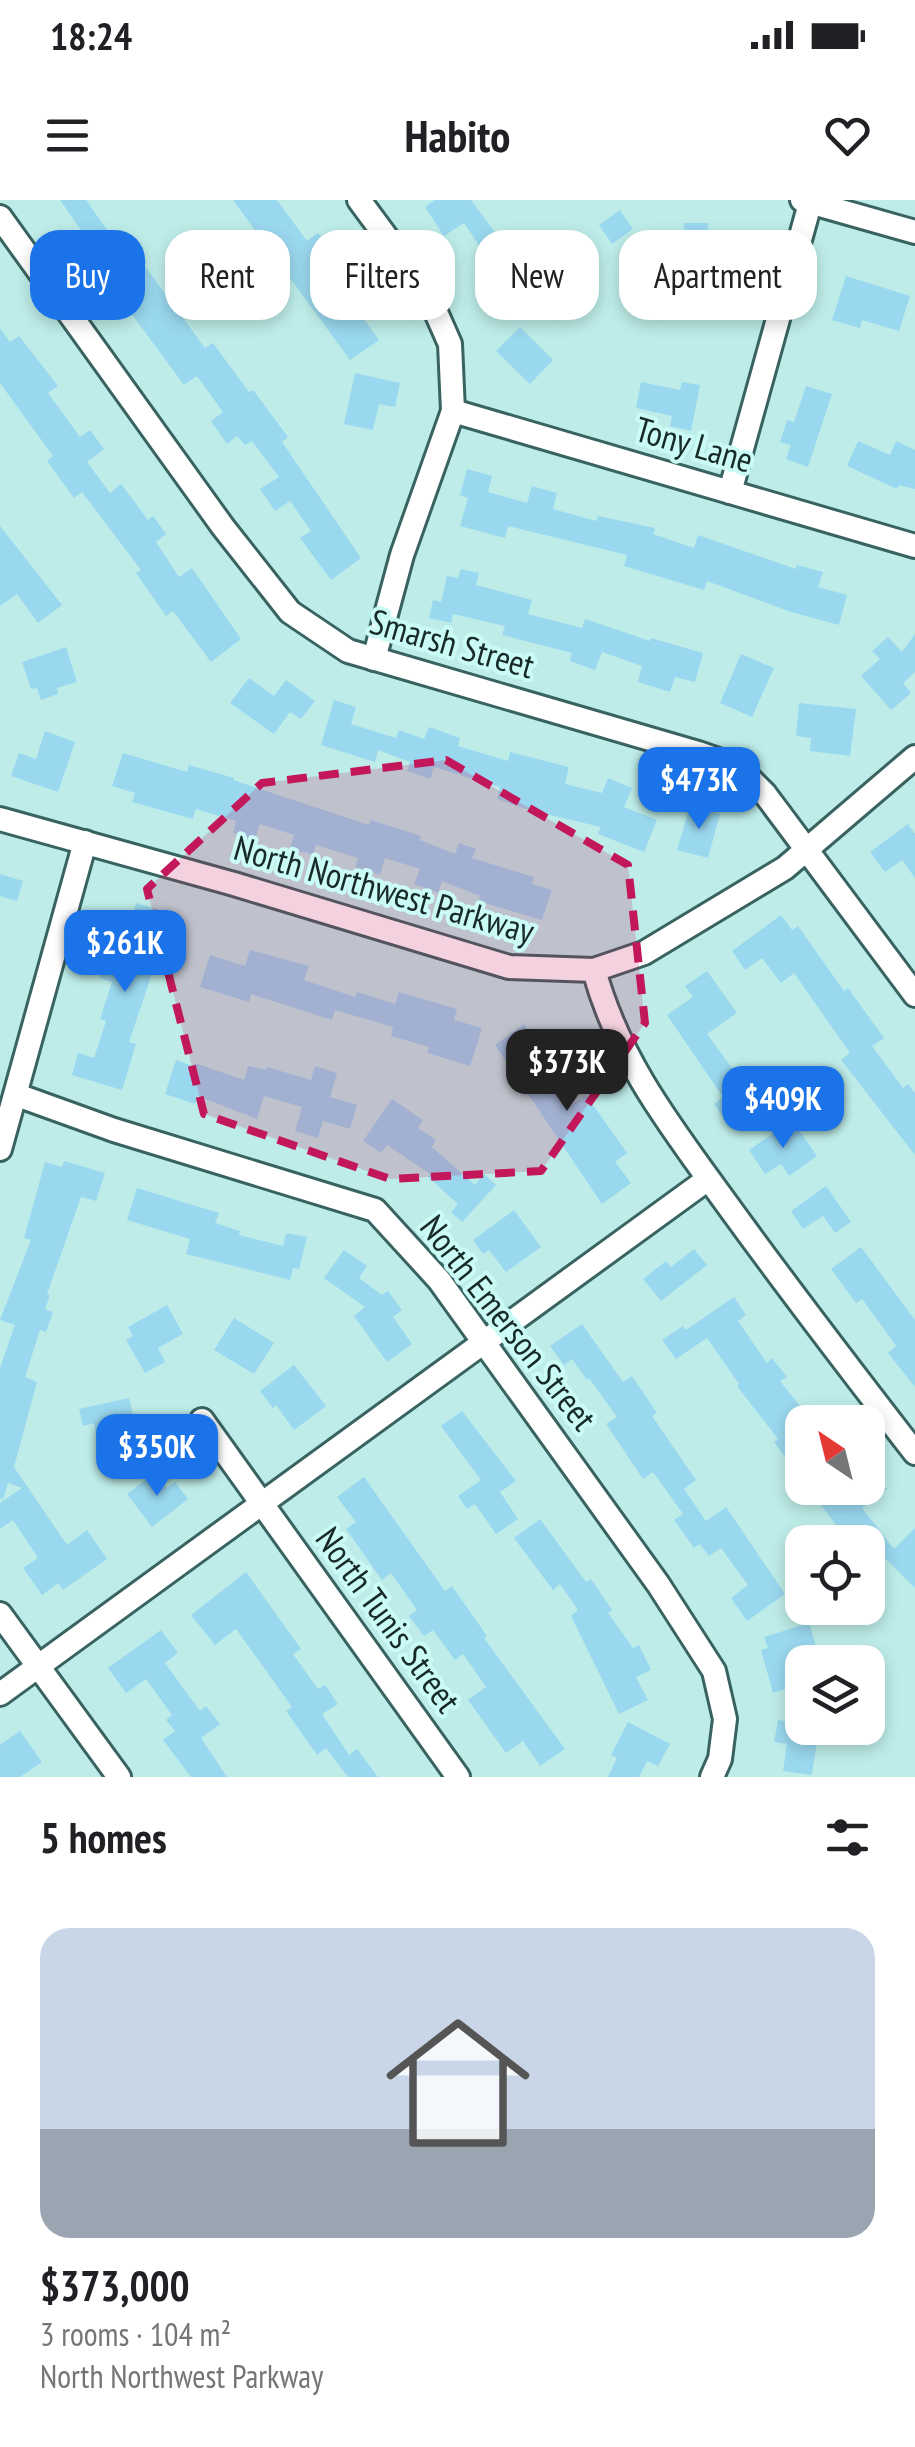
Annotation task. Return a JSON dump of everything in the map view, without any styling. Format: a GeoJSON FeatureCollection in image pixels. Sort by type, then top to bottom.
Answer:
{"type":"FeatureCollection","features":[{"type":"Feature","properties":{"kind":"street"},"geometry":{"type":"LineString","coordinates":[[359,200],[427,292],[450,344],[452,411],[402,555],[374,659]]}},
{"type":"Feature","properties":{"kind":"street"},"geometry":{"type":"LineString","coordinates":[[730,492],[808,201],[915,232]]}},
{"type":"Feature","properties":{"kind":"street","name":"Smarsh Street"},"geometry":{"type":"LineString","coordinates":[[0,217],[290,612],[348,652],[576,716],[738,768],[765,794],[915,994]]}},
{"type":"Feature","properties":{"kind":"street","name":"Tony Lane"},"geometry":{"type":"LineString","coordinates":[[452,411],[915,546]]}},
{"type":"Feature","properties":{"kind":"street","name":"North Northwest Parkway"},"geometry":{"type":"LineString","coordinates":[[0,819],[509,968],[594,970],[644,954],[785,868],[915,757]]}},
{"type":"Feature","properties":{"kind":"street"},"geometry":{"type":"LineString","coordinates":[[0,1149],[85,842]]}},
{"type":"Feature","properties":{"kind":"street"},"geometry":{"type":"LineString","coordinates":[[594,970],[605,1011],[645,1091],[784,1284],[915,1454]]}},
{"type":"Feature","properties":{"kind":"street","name":"North Emerson Street"},"geometry":{"type":"LineString","coordinates":[[17,1095],[114,1130],[375,1210],[439,1280],[658,1584],[714,1671],[725,1719],[720,1759],[712,1777]]}},
{"type":"Feature","properties":{"kind":"street"},"geometry":{"type":"LineString","coordinates":[[0,1694],[708,1179]]}},
{"type":"Feature","properties":{"kind":"street","name":"North Tunis Street"},"geometry":{"type":"LineString","coordinates":[[202,1420],[458,1777]]}},
{"type":"Feature","properties":{"kind":"street"},"geometry":{"type":"LineString","coordinates":[[0,1614],[120,1777]]}},
{"type":"Feature","properties":{"kind":"highlighted area"},"geometry":{"type":"Polygon","coordinates":[[[446,760],[628,865],[645,1023],[541,1171],[390,1179],[204,1114],[147,889],[262,783],[446,760]]]}},
{"type":"Feature","properties":{"kind":"building"},"geometry":{"type":"Polygon","coordinates":[[[60,200],[86,200],[107,230],[81,230],[60,200]]]}},
{"type":"Feature","properties":{"kind":"building"},"geometry":{"type":"Polygon","coordinates":[[[233,200],[277,200],[307,241],[310,239],[310,305],[290,278],[290,230],[255,230],[233,200]]]}},
{"type":"Feature","properties":{"kind":"building"},"geometry":{"type":"Polygon","coordinates":[[[435,200],[471,200],[493,230],[475,230],[475,240],[464,223],[453,230],[440,230],[425,207],[435,200]]]}},
{"type":"Feature","properties":{"kind":"building"},"geometry":{"type":"Polygon","coordinates":[[[620,210],[633,229],[619,230],[619,239],[612,244],[599,225],[620,210]]]}},
{"type":"Feature","properties":{"kind":"building"},"geometry":{"type":"Polygon","coordinates":[[[684,223],[708,223],[708,230],[684,230],[684,223]]]}},
{"type":"Feature","properties":{"kind":"building"},"geometry":{"type":"Polygon","coordinates":[[[145,266],[165,294],[165,320],[184,320],[205,348],[213,343],[249,392],[253,390],[288,437],[282,442],[361,558],[331,580],[300,538],[311,531],[290,501],[275,511],[260,489],[279,477],[252,441],[245,445],[237,436],[227,444],[211,421],[223,412],[197,376],[184,385],[136,320],[145,320],[145,266]]]}},
{"type":"Feature","properties":{"kind":"building"},"geometry":{"type":"Polygon","coordinates":[[[846,276],[910,296],[899,331],[862,320],[860,328],[832,320],[846,276]]]}},
{"type":"Feature","properties":{"kind":"building"},"geometry":{"type":"Polygon","coordinates":[[[321,320],[364,320],[379,340],[350,360],[321,320]]]}},
{"type":"Feature","properties":{"kind":"building"},"geometry":{"type":"Polygon","coordinates":[[[520,327],[553,360],[530,384],[496,351],[520,327]]]}},
{"type":"Feature","properties":{"kind":"building"},"geometry":{"type":"Polygon","coordinates":[[[0,328],[10,342],[19,336],[58,386],[48,393],[80,437],[90,430],[104,449],[87,462],[110,493],[121,484],[148,520],[153,516],[166,534],[156,542],[179,577],[192,568],[241,639],[211,662],[173,611],[166,616],[136,573],[141,570],[82,492],[74,498],[47,461],[53,456],[0,383],[0,328]]]}},
{"type":"Feature","properties":{"kind":"building"},"geometry":{"type":"Polygon","coordinates":[[[355,373],[400,383],[395,407],[379,404],[373,430],[344,424],[355,373]]]}},
{"type":"Feature","properties":{"kind":"building"},"geometry":{"type":"Polygon","coordinates":[[[641,382],[680,390],[682,382],[700,385],[691,431],[670,426],[672,416],[636,408],[641,382]]]}},
{"type":"Feature","properties":{"kind":"building"},"geometry":{"type":"Polygon","coordinates":[[[806,386],[832,394],[808,467],[786,459],[791,445],[780,442],[787,420],[794,422],[806,386]]]}},
{"type":"Feature","properties":{"kind":"building"},"geometry":{"type":"Polygon","coordinates":[[[858,441],[890,455],[896,441],[915,450],[915,489],[899,485],[897,489],[847,466],[858,441]]]}},
{"type":"Feature","properties":{"kind":"building"},"geometry":{"type":"Polygon","coordinates":[[[467,469],[492,476],[488,492],[527,503],[532,486],[557,493],[553,509],[596,521],[598,516],[655,528],[653,534],[694,548],[698,535],[796,569],[797,565],[823,572],[818,587],[847,595],[839,625],[707,581],[704,590],[624,566],[627,555],[508,526],[505,538],[460,526],[468,498],[460,495],[467,469]]]}},
{"type":"Feature","properties":{"kind":"building"},"geometry":{"type":"Polygon","coordinates":[[[0,526],[62,605],[38,623],[17,594],[0,606],[0,526]]]}},
{"type":"Feature","properties":{"kind":"building"},"geometry":{"type":"Polygon","coordinates":[[[461,569],[479,573],[476,585],[532,600],[528,614],[582,628],[585,619],[650,641],[651,638],[703,653],[695,682],[675,677],[670,692],[638,682],[642,666],[602,652],[595,670],[570,661],[572,653],[502,635],[505,626],[453,614],[451,623],[429,618],[433,600],[441,602],[447,576],[458,578],[461,569]]]}},
{"type":"Feature","properties":{"kind":"building"},"geometry":{"type":"Polygon","coordinates":[[[915,634],[915,672],[903,683],[911,693],[891,710],[861,676],[880,659],[872,651],[888,637],[902,652],[915,634]]]}},
{"type":"Feature","properties":{"kind":"building"},"geometry":{"type":"Polygon","coordinates":[[[66,647],[77,682],[57,688],[58,694],[41,700],[37,688],[31,689],[22,662],[66,647]]]}},
{"type":"Feature","properties":{"kind":"building"},"geometry":{"type":"Polygon","coordinates":[[[741,654],[774,668],[752,717],[720,703],[741,654]]]}},
{"type":"Feature","properties":{"kind":"building"},"geometry":{"type":"Polygon","coordinates":[[[249,678],[274,696],[286,680],[315,701],[301,719],[290,712],[274,734],[230,703],[249,678]]]}},
{"type":"Feature","properties":{"kind":"building"},"geometry":{"type":"Polygon","coordinates":[[[334,700],[356,707],[351,724],[396,738],[399,730],[424,739],[429,727],[460,738],[458,746],[508,761],[510,752],[569,767],[565,784],[602,793],[608,778],[632,788],[624,807],[657,820],[644,852],[598,834],[601,827],[497,799],[500,787],[434,767],[430,779],[407,771],[410,762],[378,750],[375,762],[321,745],[334,700]]]}},
{"type":"Feature","properties":{"kind":"building"},"geometry":{"type":"Polygon","coordinates":[[[799,703],[856,709],[850,756],[810,751],[811,738],[796,736],[799,703]]]}},
{"type":"Feature","properties":{"kind":"building"},"geometry":{"type":"Polygon","coordinates":[[[45,731],[75,742],[58,792],[11,776],[19,753],[36,759],[45,731]]]}},
{"type":"Feature","properties":{"kind":"building"},"geometry":{"type":"Polygon","coordinates":[[[123,753],[187,772],[189,765],[234,778],[369,825],[371,820],[421,836],[420,840],[455,854],[459,843],[476,849],[472,858],[534,877],[532,884],[552,890],[542,920],[478,901],[480,896],[442,881],[438,893],[414,884],[420,869],[385,858],[380,875],[355,867],[358,858],[316,845],[313,855],[290,848],[294,835],[260,824],[255,840],[233,833],[236,821],[196,809],[193,819],[132,802],[135,793],[112,786],[123,753]]]}},
{"type":"Feature","properties":{"kind":"building"},"geometry":{"type":"Polygon","coordinates":[[[690,806],[720,814],[708,858],[677,850],[690,806]]]}},
{"type":"Feature","properties":{"kind":"building"},"geometry":{"type":"Polygon","coordinates":[[[908,824],[915,834],[915,878],[902,860],[885,872],[870,852],[908,824]]]}},
{"type":"Feature","properties":{"kind":"building"},"geometry":{"type":"Polygon","coordinates":[[[0,874],[23,881],[17,901],[0,896],[0,874]]]}},
{"type":"Feature","properties":{"kind":"building"},"geometry":{"type":"Polygon","coordinates":[[[136,903],[172,914],[129,1042],[136,1044],[122,1090],[72,1075],[78,1053],[94,1058],[106,1021],[100,1019],[112,982],[100,978],[115,926],[128,929],[136,903]]]}},
{"type":"Feature","properties":{"kind":"building"},"geometry":{"type":"Polygon","coordinates":[[[781,915],[792,930],[798,926],[844,991],[848,988],[884,1038],[872,1046],[903,1088],[908,1084],[915,1093],[915,1155],[841,1060],[850,1053],[794,973],[781,983],[762,958],[745,970],[732,951],[781,915]]]}},
{"type":"Feature","properties":{"kind":"building"},"geometry":{"type":"Polygon","coordinates":[[[250,950],[309,966],[304,980],[355,997],[357,992],[395,1004],[399,992],[457,1009],[454,1020],[482,1028],[470,1066],[427,1053],[429,1047],[391,1036],[393,1027],[335,1010],[332,1020],[251,994],[249,1002],[200,987],[210,955],[245,966],[250,950]]]}},
{"type":"Feature","properties":{"kind":"building"},"geometry":{"type":"Polygon","coordinates":[[[707,971],[737,1013],[707,1034],[743,1083],[753,1076],[763,1089],[724,1118],[714,1104],[723,1097],[667,1015],[693,997],[685,986],[707,971]]]}},
{"type":"Feature","properties":{"kind":"building"},"geometry":{"type":"Polygon","coordinates":[[[524,1024],[540,1046],[550,1040],[564,1059],[544,1074],[568,1107],[586,1095],[627,1153],[615,1162],[631,1183],[602,1204],[495,1045],[524,1024]]]}},
{"type":"Feature","properties":{"kind":"building"},"geometry":{"type":"Polygon","coordinates":[[[176,1060],[244,1080],[248,1066],[266,1070],[267,1067],[311,1080],[315,1066],[337,1073],[330,1097],[357,1105],[350,1129],[323,1121],[318,1138],[295,1131],[302,1107],[264,1096],[257,1119],[198,1096],[195,1104],[165,1094],[176,1060]]]}},
{"type":"Feature","properties":{"kind":"building"},"geometry":{"type":"Polygon","coordinates":[[[392,1099],[423,1120],[418,1128],[436,1140],[432,1147],[475,1185],[484,1174],[496,1185],[462,1222],[451,1212],[458,1204],[428,1177],[430,1174],[387,1145],[381,1153],[363,1141],[392,1099]]]}},
{"type":"Feature","properties":{"kind":"building"},"geometry":{"type":"Polygon","coordinates":[[[784,1126],[788,1132],[796,1126],[817,1156],[789,1176],[781,1164],[765,1174],[749,1150],[784,1126]]]}},
{"type":"Feature","properties":{"kind":"building"},"geometry":{"type":"Polygon","coordinates":[[[64,1161],[105,1173],[96,1201],[81,1197],[47,1294],[50,1295],[45,1309],[53,1312],[46,1332],[40,1330],[25,1377],[37,1382],[14,1467],[67,1545],[87,1530],[107,1559],[63,1590],[58,1583],[42,1595],[23,1568],[38,1558],[13,1520],[0,1529],[0,1503],[22,1488],[8,1483],[3,1499],[0,1498],[0,1368],[15,1325],[0,1320],[31,1240],[24,1238],[45,1162],[62,1167],[64,1161]]]}},
{"type":"Feature","properties":{"kind":"building"},"geometry":{"type":"Polygon","coordinates":[[[826,1186],[851,1222],[835,1233],[823,1216],[803,1229],[791,1211],[826,1186]]]}},
{"type":"Feature","properties":{"kind":"building"},"geometry":{"type":"Polygon","coordinates":[[[137,1188],[219,1213],[215,1223],[240,1231],[239,1235],[283,1246],[286,1233],[307,1237],[299,1269],[293,1268],[290,1280],[186,1254],[190,1239],[127,1220],[137,1188]]]}},
{"type":"Feature","properties":{"kind":"building"},"geometry":{"type":"Polygon","coordinates":[[[514,1210],[541,1247],[506,1272],[489,1250],[483,1254],[473,1240],[514,1210]]]}},
{"type":"Feature","properties":{"kind":"building"},"geometry":{"type":"Polygon","coordinates":[[[861,1247],[915,1320],[915,1387],[888,1353],[896,1346],[884,1329],[862,1299],[856,1303],[831,1269],[861,1247]]]}},
{"type":"Feature","properties":{"kind":"building"},"geometry":{"type":"Polygon","coordinates":[[[694,1249],[707,1265],[661,1301],[643,1279],[666,1261],[671,1267],[694,1249]]]}},
{"type":"Feature","properties":{"kind":"building"},"geometry":{"type":"Polygon","coordinates":[[[344,1250],[367,1266],[359,1278],[382,1295],[388,1291],[402,1310],[393,1317],[412,1344],[387,1362],[354,1316],[365,1307],[324,1278],[344,1250]]]}},
{"type":"Feature","properties":{"kind":"building"},"geometry":{"type":"Polygon","coordinates":[[[734,1297],[746,1315],[738,1321],[767,1363],[772,1358],[787,1377],[780,1381],[799,1405],[785,1405],[785,1457],[774,1442],[778,1439],[737,1386],[707,1338],[676,1359],[662,1340],[683,1326],[686,1330],[734,1297]]]}},
{"type":"Feature","properties":{"kind":"building"},"geometry":{"type":"Polygon","coordinates":[[[167,1305],[183,1334],[158,1348],[165,1362],[145,1373],[126,1340],[133,1336],[128,1327],[167,1305]]]}},
{"type":"Feature","properties":{"kind":"building"},"geometry":{"type":"Polygon","coordinates":[[[234,1318],[274,1343],[254,1374],[214,1350],[234,1318]]]}},
{"type":"Feature","properties":{"kind":"building"},"geometry":{"type":"Polygon","coordinates":[[[582,1324],[623,1382],[632,1376],[657,1413],[652,1416],[696,1480],[684,1489],[706,1521],[726,1507],[785,1594],[747,1621],[731,1598],[748,1585],[721,1548],[709,1556],[700,1544],[694,1548],[674,1520],[683,1514],[653,1472],[643,1479],[606,1424],[617,1417],[572,1359],[564,1365],[550,1346],[582,1324]]]}},
{"type":"Feature","properties":{"kind":"building"},"geometry":{"type":"Polygon","coordinates":[[[294,1365],[326,1406],[294,1430],[260,1391],[294,1365]]]}},
{"type":"Feature","properties":{"kind":"building"},"geometry":{"type":"Polygon","coordinates":[[[129,1398],[133,1416],[121,1418],[128,1456],[102,1462],[94,1423],[83,1426],[79,1409],[129,1398]]]}},
{"type":"Feature","properties":{"kind":"building"},"geometry":{"type":"Polygon","coordinates":[[[462,1411],[516,1481],[500,1492],[518,1519],[496,1534],[475,1504],[467,1509],[458,1496],[481,1480],[441,1426],[462,1411]]]}},
{"type":"Feature","properties":{"kind":"building"},"geometry":{"type":"Polygon","coordinates":[[[155,1473],[167,1488],[175,1482],[188,1499],[152,1527],[127,1494],[155,1473]]]}},
{"type":"Feature","properties":{"kind":"building"},"geometry":{"type":"Polygon","coordinates":[[[364,1477],[445,1591],[452,1586],[487,1636],[484,1638],[565,1749],[540,1766],[523,1741],[506,1753],[468,1700],[486,1687],[463,1654],[455,1660],[433,1630],[424,1636],[409,1616],[417,1610],[391,1573],[382,1580],[346,1529],[356,1522],[337,1497],[364,1477]]]}},
{"type":"Feature","properties":{"kind":"building"},"geometry":{"type":"Polygon","coordinates":[[[821,1505],[866,1505],[862,1508],[875,1525],[836,1525],[821,1505]]]}},
{"type":"Feature","properties":{"kind":"building"},"geometry":{"type":"Polygon","coordinates":[[[540,1519],[586,1582],[591,1579],[612,1610],[608,1613],[633,1648],[639,1645],[651,1670],[636,1677],[648,1700],[619,1714],[571,1616],[578,1610],[560,1584],[553,1590],[514,1538],[540,1519]]]}},
{"type":"Feature","properties":{"kind":"building"},"geometry":{"type":"Polygon","coordinates":[[[915,1528],[915,1588],[885,1558],[885,1537],[894,1549],[915,1528]]]}},
{"type":"Feature","properties":{"kind":"building"},"geometry":{"type":"Polygon","coordinates":[[[246,1572],[301,1649],[293,1654],[318,1689],[325,1685],[338,1704],[322,1714],[349,1755],[357,1749],[378,1777],[348,1777],[326,1748],[317,1755],[286,1711],[292,1707],[236,1629],[215,1645],[191,1615],[246,1572]]]}},
{"type":"Feature","properties":{"kind":"building"},"geometry":{"type":"Polygon","coordinates":[[[810,1625],[816,1645],[785,1645],[785,1689],[773,1693],[761,1650],[768,1648],[764,1637],[810,1625]]]}},
{"type":"Feature","properties":{"kind":"building"},"geometry":{"type":"Polygon","coordinates":[[[161,1630],[178,1653],[165,1663],[200,1711],[206,1706],[220,1724],[201,1738],[227,1777],[191,1777],[163,1740],[175,1731],[166,1720],[172,1715],[146,1679],[126,1693],[108,1668],[161,1630]]]}},
{"type":"Feature","properties":{"kind":"building"},"geometry":{"type":"Polygon","coordinates":[[[778,1720],[785,1721],[785,1744],[774,1742],[778,1720]]]}},
{"type":"Feature","properties":{"kind":"building"},"geometry":{"type":"Polygon","coordinates":[[[628,1722],[670,1744],[658,1766],[647,1761],[639,1777],[608,1777],[617,1758],[611,1755],[628,1722]]]}},
{"type":"Feature","properties":{"kind":"building"},"geometry":{"type":"Polygon","coordinates":[[[20,1731],[42,1762],[20,1777],[0,1777],[0,1745],[20,1731]]]}},
{"type":"Feature","properties":{"kind":"building"},"geometry":{"type":"Polygon","coordinates":[[[787,1745],[816,1745],[812,1775],[783,1771],[787,1745]]]}}]}
